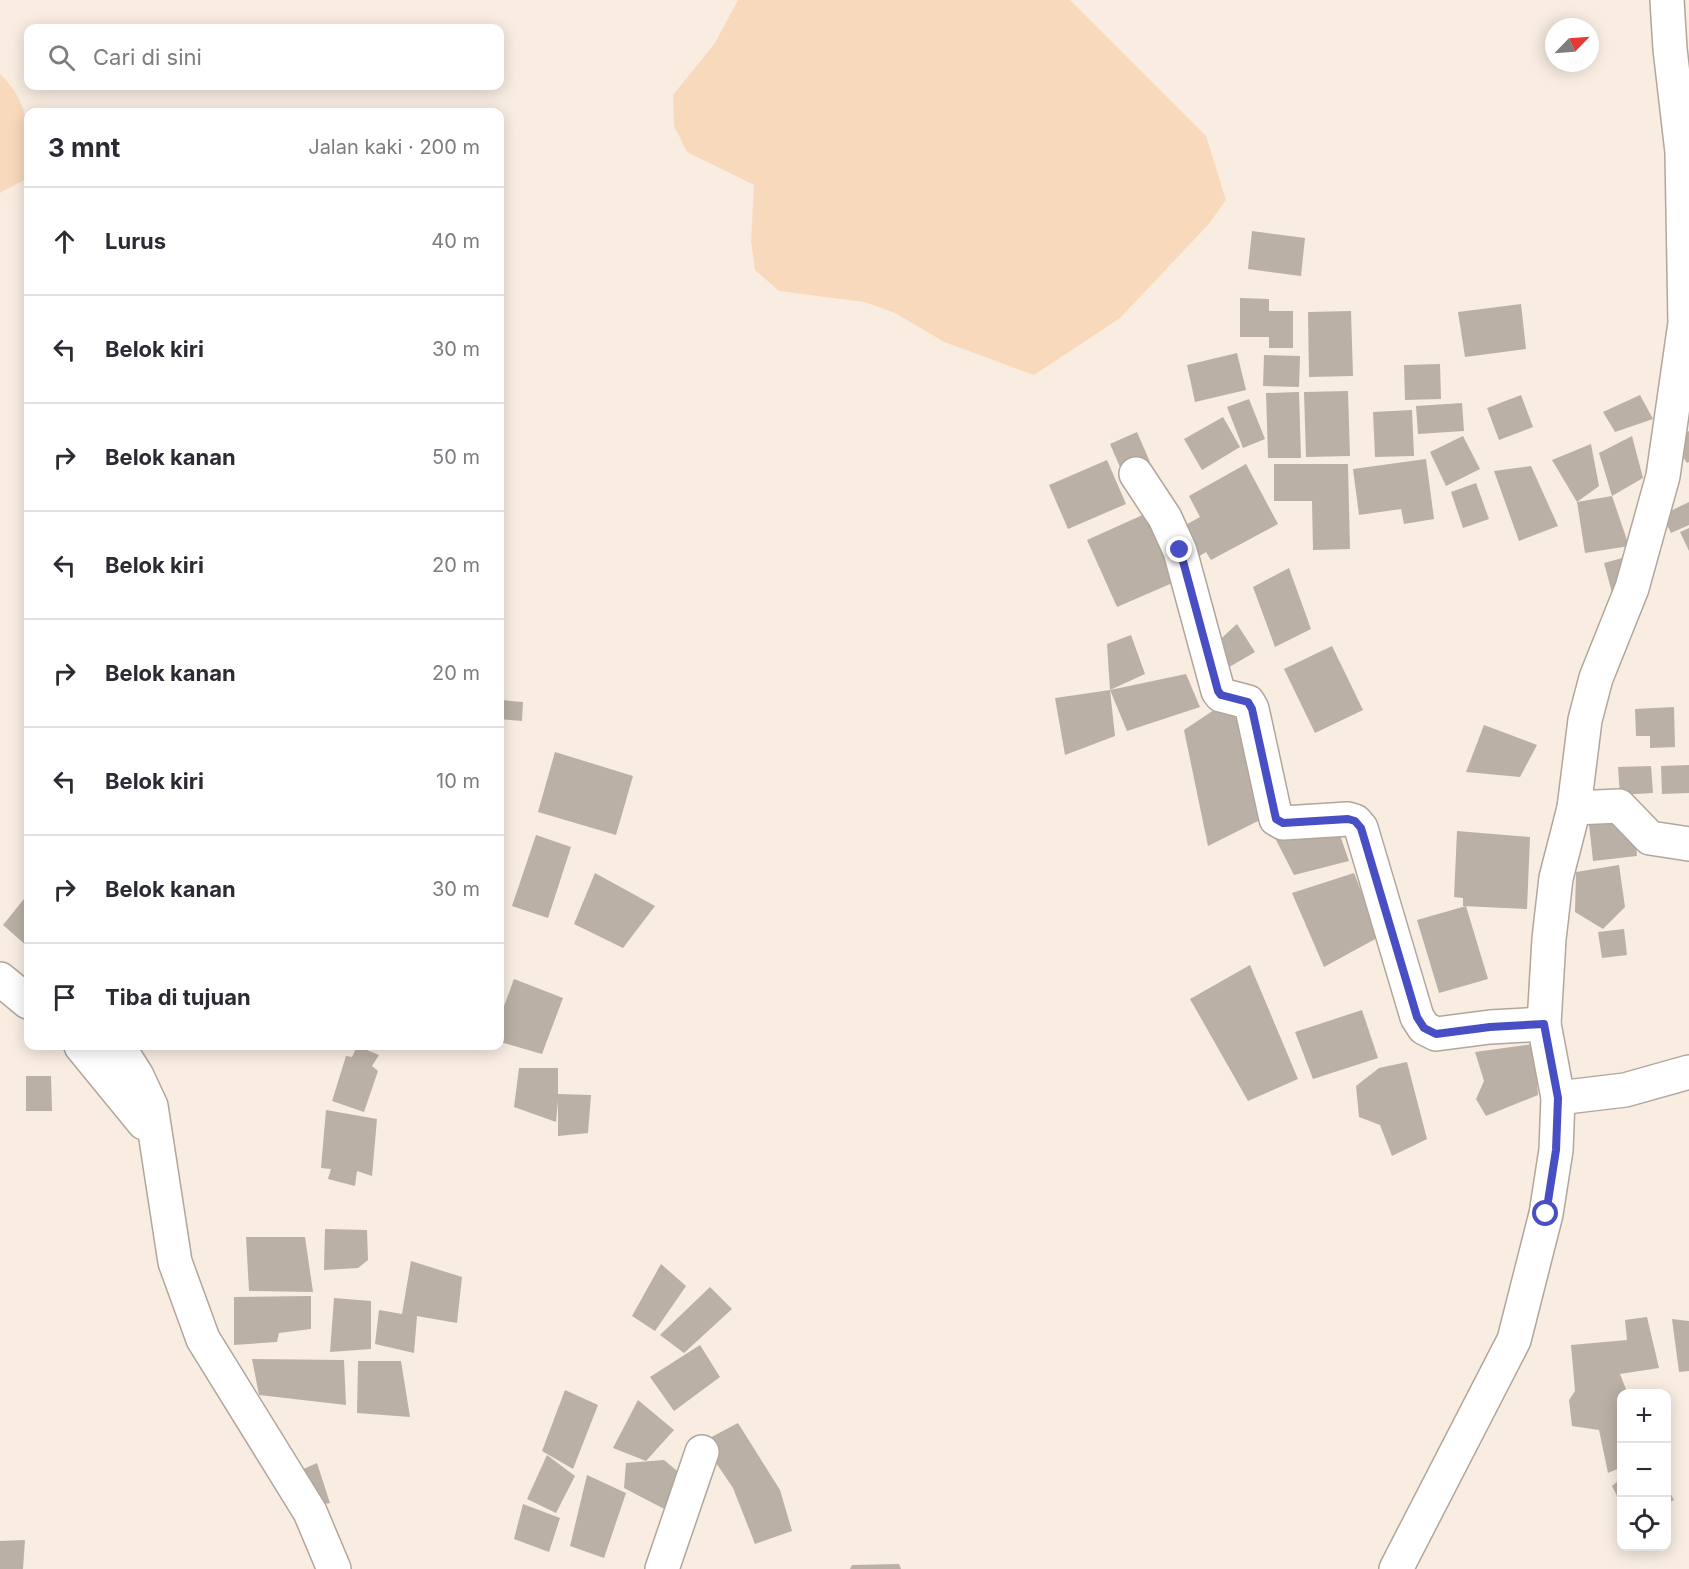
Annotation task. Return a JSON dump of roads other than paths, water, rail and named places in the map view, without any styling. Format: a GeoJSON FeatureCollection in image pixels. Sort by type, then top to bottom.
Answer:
{"type":"FeatureCollection","features":[{"type":"Feature","properties":{"kind":"street"},"geometry":{"type":"LineString","coordinates":[[1396,1569],[1514,1340],[1546,1214],[1556,1150],[1558,1098],[1544,1024],[1549,939],[1556,878],[1574,808],[1585,720],[1596,678],[1632,588],[1663,476],[1685,323],[1687,226],[1667,0]]}},
{"type":"Feature","properties":{"kind":"street"},"geometry":{"type":"LineString","coordinates":[[1136,474],[1165,518],[1180,550],[1218,691],[1221,695],[1248,702],[1252,709],[1276,819],[1283,823],[1348,819],[1355,821],[1361,828],[1417,1017],[1424,1028],[1436,1034],[1490,1027],[1544,1024]]}},
{"type":"Feature","properties":{"kind":"street"},"geometry":{"type":"LineString","coordinates":[[1574,808],[1619,806],[1650,838],[1689,844]]}},
{"type":"Feature","properties":{"kind":"street"},"geometry":{"type":"LineString","coordinates":[[0,979],[24,999]]}},
{"type":"Feature","properties":{"kind":"street"},"geometry":{"type":"LineString","coordinates":[[84,1050],[155,1138]]}},
{"type":"Feature","properties":{"kind":"street"},"geometry":{"type":"LineString","coordinates":[[121,1050],[137,1076],[151,1106],[175,1262],[203,1339],[310,1512],[334,1569]]}},
{"type":"Feature","properties":{"kind":"street"},"geometry":{"type":"LineString","coordinates":[[1558,1098],[1625,1090],[1689,1072]]}},
{"type":"Feature","properties":{"kind":"street"},"geometry":{"type":"LineString","coordinates":[[662,1569],[702,1452]]}}]}
